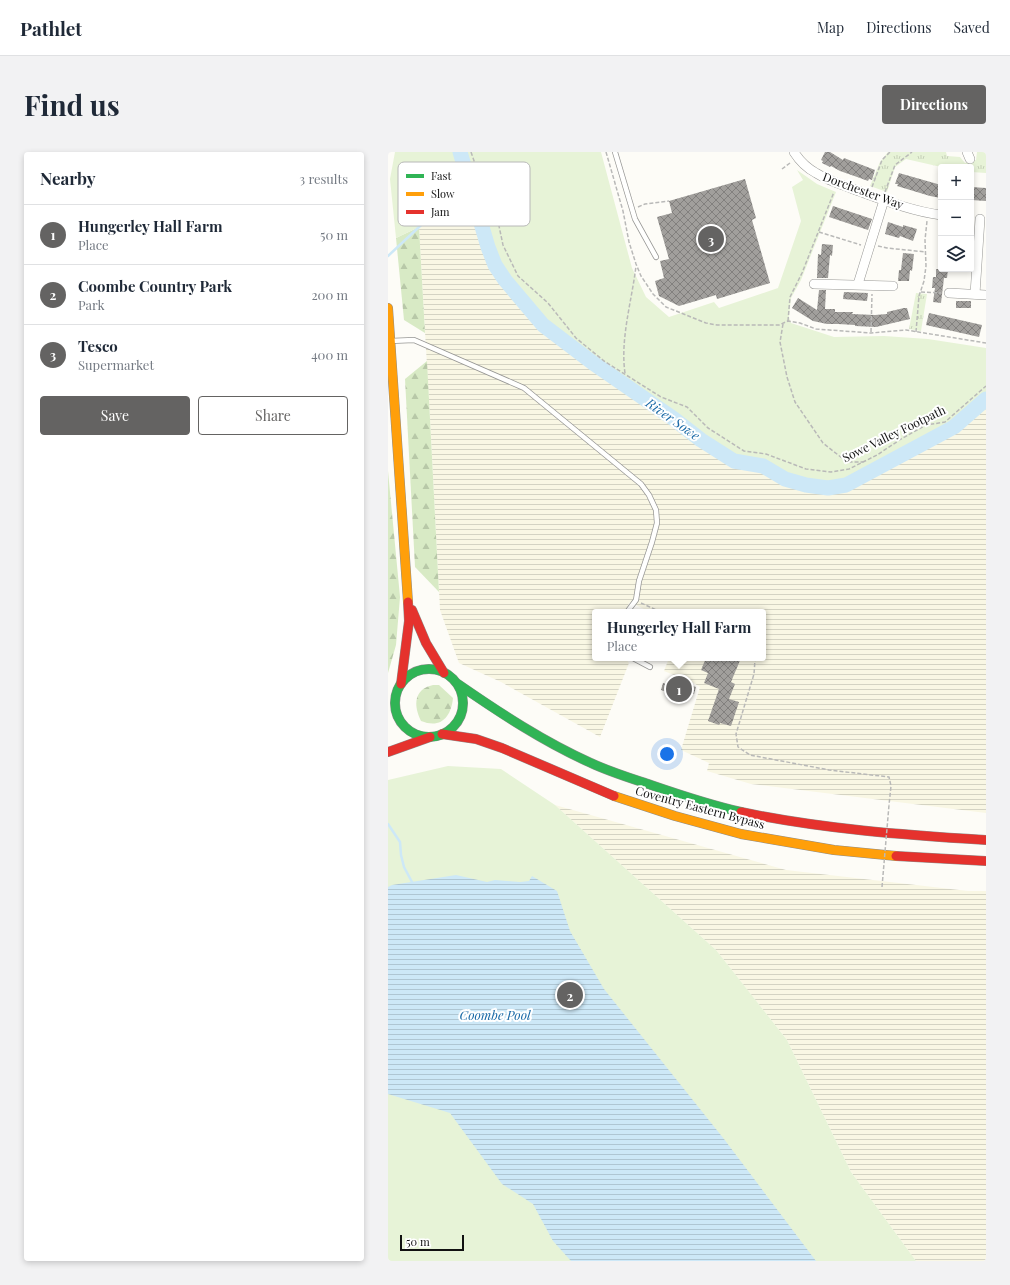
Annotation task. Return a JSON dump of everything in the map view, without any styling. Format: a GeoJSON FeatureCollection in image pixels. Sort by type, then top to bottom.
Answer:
{"type":"FeatureCollection","features":[{"type":"Feature","properties":{"kind":"main road"},"geometry":{"type":"LineString","coordinates":[[388,308],[409,621],[404,668],[400,687],[396,696],[396,708],[399,716],[408,729],[417,734],[427,736],[438,735],[454,726],[461,715],[463,705],[458,684],[452,678],[435,670],[421,670],[408,676],[400,687],[388,707]]}},
{"type":"Feature","properties":{"kind":"main road"},"geometry":{"type":"LineString","coordinates":[[408,598],[424,642],[444,673]]}},
{"type":"Feature","properties":{"kind":"main road","name":"Coventry Eastern Bypass"},"geometry":{"type":"LineString","coordinates":[[458,684],[509,719],[591,764],[706,804],[749,814],[836,828],[921,837],[986,840]]}},
{"type":"Feature","properties":{"kind":"main road","name":"Coventry Eastern Bypass"},"geometry":{"type":"LineString","coordinates":[[388,752],[438,735],[457,736],[502,748],[613,796],[675,816],[741,834],[834,850],[915,858],[986,861]]}},
{"type":"Feature","properties":{"kind":"street","name":"Dorchester Way"},"geometry":{"type":"LineString","coordinates":[[794,152],[805,165],[815,173],[837,183],[884,200],[938,215]]}},
{"type":"Feature","properties":{"kind":"street"},"geometry":{"type":"LineString","coordinates":[[858,284],[884,200]]}},
{"type":"Feature","properties":{"kind":"street"},"geometry":{"type":"LineString","coordinates":[[976,294],[979,219]]}},
{"type":"Feature","properties":{"kind":"street"},"geometry":{"type":"LineString","coordinates":[[814,284],[893,286]]}},
{"type":"Feature","properties":{"kind":"street"},"geometry":{"type":"LineString","coordinates":[[949,293],[986,295]]}},
{"type":"Feature","properties":{"kind":"lane"},"geometry":{"type":"LineString","coordinates":[[615,152],[635,219],[656,257]]}},
{"type":"Feature","properties":{"kind":"lane"},"geometry":{"type":"LineString","coordinates":[[390,341],[414,340],[524,388],[641,484],[649,495],[656,510],[657,523],[639,582],[636,600],[629,609]]}},
{"type":"Feature","properties":{"kind":"lane"},"geometry":{"type":"LineString","coordinates":[[639,661],[650,667]]}},
{"type":"Feature","properties":{"kind":"path","name":"Sowe Valley Footpath"},"geometry":{"type":"LineString","coordinates":[[472,152],[475,162]]}},
{"type":"Feature","properties":{"kind":"path"},"geometry":{"type":"LineString","coordinates":[[606,152],[636,264],[641,276],[653,294],[666,307],[680,314],[706,323],[717,325],[779,325],[783,324],[785,321],[788,321],[800,323],[816,329],[871,333],[906,330],[986,343]]}},
{"type":"Feature","properties":{"kind":"path"},"geometry":{"type":"LineString","coordinates":[[869,195],[882,160],[890,152]]}},
{"type":"Feature","properties":{"kind":"path"},"geometry":{"type":"LineString","coordinates":[[884,200],[893,168],[912,152]]}},
{"type":"Feature","properties":{"kind":"path"},"geometry":{"type":"LineString","coordinates":[[782,169],[790,163]]}},
{"type":"Feature","properties":{"kind":"path"},"geometry":{"type":"LineString","coordinates":[[788,321],[790,297],[802,273],[815,238],[820,232],[837,183]]}},
{"type":"Feature","properties":{"kind":"path"},"geometry":{"type":"LineString","coordinates":[[622,211],[644,204],[669,201]]}},
{"type":"Feature","properties":{"kind":"path"},"geometry":{"type":"LineString","coordinates":[[916,332],[919,296],[924,281],[926,266],[925,240],[928,213]]}},
{"type":"Feature","properties":{"kind":"path","name":"Sowe Valley Footpath"},"geometry":{"type":"LineString","coordinates":[[499,226],[503,245],[518,276],[548,303],[576,338],[604,361],[661,397],[687,407],[708,428],[744,451],[766,454],[806,469],[830,472],[849,469],[877,455],[926,425],[944,422],[986,386]]}},
{"type":"Feature","properties":{"kind":"path"},"geometry":{"type":"LineString","coordinates":[[820,232],[864,247],[876,245],[887,248],[926,252]]}},
{"type":"Feature","properties":{"kind":"path"},"geometry":{"type":"LineString","coordinates":[[625,374],[624,345],[636,264]]}},
{"type":"Feature","properties":{"kind":"path"},"geometry":{"type":"LineString","coordinates":[[871,333],[872,290]]}},
{"type":"Feature","properties":{"kind":"path"},"geometry":{"type":"LineString","coordinates":[[921,292],[949,293]]}},
{"type":"Feature","properties":{"kind":"path"},"geometry":{"type":"LineString","coordinates":[[783,324],[780,342],[787,377],[795,402],[823,443],[848,462],[863,462]]}},
{"type":"Feature","properties":{"kind":"path"},"geometry":{"type":"LineString","coordinates":[[636,600],[655,609]]}},
{"type":"Feature","properties":{"kind":"path"},"geometry":{"type":"LineString","coordinates":[[755,661],[754,674],[736,734],[738,747],[750,755],[829,770],[889,777],[891,786],[882,887]]}},
{"type":"Feature","properties":{"kind":"shaded area"},"geometry":{"type":"Polygon","coordinates":[[[482,226],[495,265],[536,326],[628,395],[704,447],[730,462],[749,470],[761,470],[775,479],[918,450],[972,421],[986,409],[986,813],[751,784],[707,771],[709,763],[681,750],[700,687],[692,682],[664,671],[668,661],[766,661],[766,609],[644,609],[630,602],[626,609],[592,609],[592,661],[627,661],[629,663],[600,737],[501,682],[459,663],[440,610],[419,227],[482,226]]]}},
{"type":"Feature","properties":{"kind":"shaded area"},"geometry":{"type":"Polygon","coordinates":[[[555,805],[786,870],[968,891],[986,891],[986,1261],[916,1261],[851,1172],[787,1040],[716,950],[555,805]]]}},
{"type":"Feature","properties":{"kind":"green space"},"geometry":{"type":"Polygon","coordinates":[[[395,152],[601,152],[632,268],[646,297],[669,317],[714,302],[719,308],[778,288],[801,221],[792,187],[803,180],[797,170],[817,184],[836,192],[801,280],[791,298],[789,317],[791,323],[834,337],[884,336],[928,339],[986,348],[986,409],[972,421],[851,488],[834,493],[799,490],[775,479],[761,470],[749,470],[730,462],[704,447],[628,395],[536,326],[495,265],[482,226],[530,226],[530,162],[398,162],[398,226],[420,226],[396,238],[390,179],[395,152]]]}},
{"type":"Feature","properties":{"kind":"green space"},"geometry":{"type":"Polygon","coordinates":[[[888,152],[946,152],[947,156],[960,157],[965,163],[976,160],[977,152],[986,152],[986,173],[974,172],[974,164],[938,164],[938,166],[906,159],[895,167],[887,192],[870,186],[880,162],[888,152]]]}},
{"type":"Feature","properties":{"kind":"green space"},"geometry":{"type":"Polygon","coordinates":[[[419,227],[425,333],[404,320],[396,238],[419,227]]]}},
{"type":"Feature","properties":{"kind":"green space"},"geometry":{"type":"Polygon","coordinates":[[[916,293],[927,294],[921,331],[909,329],[916,293]]]}},
{"type":"Feature","properties":{"kind":"green space"},"geometry":{"type":"Polygon","coordinates":[[[427,361],[439,592],[415,567],[405,379],[427,361]]]}},
{"type":"Feature","properties":{"kind":"green space"},"geometry":{"type":"Polygon","coordinates":[[[388,471],[400,597],[396,645],[388,673],[388,471]]]}},
{"type":"Feature","properties":{"kind":"green space"},"geometry":{"type":"Polygon","coordinates":[[[433,685],[439,685],[453,698],[450,711],[444,720],[428,723],[421,721],[416,704],[417,698],[422,690],[433,685]]]}},
{"type":"Feature","properties":{"kind":"green space"},"geometry":{"type":"Polygon","coordinates":[[[448,766],[501,769],[555,805],[716,950],[787,1040],[851,1172],[916,1261],[388,1261],[388,780],[448,766]]]}},
{"type":"Feature","properties":{"kind":"water","name":"Coombe Pool"},"geometry":{"type":"Polygon","coordinates":[[[456,875],[487,882],[495,880],[520,882],[529,881],[532,876],[557,891],[570,931],[604,989],[724,1139],[816,1261],[571,1261],[553,1241],[533,1204],[502,1184],[450,1113],[388,1094],[388,887],[392,885],[456,875]]]}},
{"type":"Feature","properties":{"kind":"building"},"geometry":{"type":"Polygon","coordinates":[[[825,152],[830,152],[843,160],[844,158],[875,170],[872,180],[869,179],[868,181],[822,163],[823,161],[821,160],[825,152]]]}},
{"type":"Feature","properties":{"kind":"building"},"geometry":{"type":"Polygon","coordinates":[[[899,173],[938,184],[938,197],[897,186],[898,184],[895,184],[899,173]]]}},
{"type":"Feature","properties":{"kind":"building"},"geometry":{"type":"Polygon","coordinates":[[[745,179],[756,218],[752,220],[770,283],[717,299],[716,295],[679,306],[659,296],[655,281],[664,278],[660,261],[669,259],[657,217],[672,213],[669,201],[745,179]]]}},
{"type":"Feature","properties":{"kind":"building"},"geometry":{"type":"Polygon","coordinates":[[[974,187],[986,188],[986,201],[974,200],[974,187]]]}},
{"type":"Feature","properties":{"kind":"building"},"geometry":{"type":"Polygon","coordinates":[[[833,206],[872,219],[868,230],[829,217],[833,206]]]}},
{"type":"Feature","properties":{"kind":"building"},"geometry":{"type":"Polygon","coordinates":[[[888,222],[903,227],[903,225],[917,229],[913,241],[900,236],[899,238],[885,234],[888,222]]]}},
{"type":"Feature","properties":{"kind":"building"},"geometry":{"type":"Polygon","coordinates":[[[822,244],[833,245],[832,256],[830,255],[828,278],[817,278],[818,254],[821,255],[822,244]]]}},
{"type":"Feature","properties":{"kind":"building"},"geometry":{"type":"Polygon","coordinates":[[[903,253],[914,254],[909,281],[898,281],[903,253]]]}},
{"type":"Feature","properties":{"kind":"building"},"geometry":{"type":"Polygon","coordinates":[[[936,269],[938,269],[938,272],[948,272],[947,278],[944,278],[941,303],[933,302],[935,288],[932,288],[933,277],[936,277],[936,269]]]}},
{"type":"Feature","properties":{"kind":"building"},"geometry":{"type":"Polygon","coordinates":[[[819,290],[826,290],[825,309],[835,309],[835,312],[853,312],[852,314],[875,315],[887,314],[887,312],[907,308],[910,319],[876,327],[827,324],[813,321],[792,308],[798,298],[817,310],[819,290]]]}},
{"type":"Feature","properties":{"kind":"building"},"geometry":{"type":"Polygon","coordinates":[[[844,292],[868,293],[867,301],[843,299],[844,292]]]}},
{"type":"Feature","properties":{"kind":"building"},"geometry":{"type":"Polygon","coordinates":[[[956,301],[971,301],[971,308],[956,308],[956,301]]]}},
{"type":"Feature","properties":{"kind":"building"},"geometry":{"type":"Polygon","coordinates":[[[929,313],[982,325],[979,337],[926,325],[929,313]]]}},
{"type":"Feature","properties":{"kind":"building"},"geometry":{"type":"Polygon","coordinates":[[[705,661],[740,661],[731,682],[735,684],[729,699],[739,702],[731,726],[720,723],[719,725],[708,721],[719,689],[704,683],[708,673],[701,670],[705,661]]]}},
{"type":"Feature","properties":{"kind":"building"},"geometry":{"type":"Polygon","coordinates":[[[674,680],[696,687],[694,694],[690,693],[688,699],[661,690],[663,683],[672,686],[674,680]]]}},
{"type":"Feature","properties":{"kind":"waterway","name":"River Sowe"},"geometry":{"type":"LineString","coordinates":[[460,152],[463,162]]}},
{"type":"Feature","properties":{"kind":"waterway"},"geometry":{"type":"LineString","coordinates":[[388,256],[420,226]]}},
{"type":"Feature","properties":{"kind":"waterway","name":"River Sowe"},"geometry":{"type":"LineString","coordinates":[[482,226],[495,265],[505,280],[543,325],[593,363],[674,419],[701,440],[734,461],[763,466],[785,479],[806,485],[828,488],[846,485],[954,427],[986,399]]}},
{"type":"Feature","properties":{"kind":"waterway"},"geometry":{"type":"LineString","coordinates":[[388,824],[400,842],[404,867],[412,882]]}},
{"type":"Feature","properties":{"kind":"traffic: fast"},"geometry":{"type":"LineString","coordinates":[[429,669],[442,672],[453,679],[460,690],[463,703],[460,716],[453,727],[442,734],[429,737],[416,734],[405,727],[398,716],[395,703],[398,690],[405,679],[416,672],[429,669]]}},
{"type":"Feature","properties":{"kind":"traffic: fast"},"geometry":{"type":"LineString","coordinates":[[458,684],[490,706],[556,746],[591,763],[620,775],[684,796],[741,812]]}},
{"type":"Feature","properties":{"kind":"traffic: slow"},"geometry":{"type":"LineString","coordinates":[[388,308],[408,602]]}},
{"type":"Feature","properties":{"kind":"traffic: slow"},"geometry":{"type":"LineString","coordinates":[[614,796],[675,816],[741,834],[834,850],[896,856]]}},
{"type":"Feature","properties":{"kind":"traffic: jam"},"geometry":{"type":"LineString","coordinates":[[401,684],[409,621],[408,602]]}},
{"type":"Feature","properties":{"kind":"traffic: jam"},"geometry":{"type":"LineString","coordinates":[[412,610],[426,643],[444,673]]}},
{"type":"Feature","properties":{"kind":"traffic: jam"},"geometry":{"type":"LineString","coordinates":[[442,734],[476,739],[502,748],[614,796]]}},
{"type":"Feature","properties":{"kind":"traffic: jam"},"geometry":{"type":"LineString","coordinates":[[388,752],[430,737]]}},
{"type":"Feature","properties":{"kind":"traffic: jam"},"geometry":{"type":"LineString","coordinates":[[741,812],[832,827],[986,840]]}},
{"type":"Feature","properties":{"kind":"traffic: jam"},"geometry":{"type":"LineString","coordinates":[[896,856],[986,861]]}},
{"type":"Feature","properties":{"kind":"place","name":"Tesco"},"geometry":{"type":"Point","coordinates":[711,239]}},
{"type":"Feature","properties":{"kind":"place","name":"Hungerley Hall Farm"},"geometry":{"type":"Point","coordinates":[679,689]}},
{"type":"Feature","properties":{"kind":"place","name":"Coombe Country Park"},"geometry":{"type":"Point","coordinates":[570,995]}}]}
